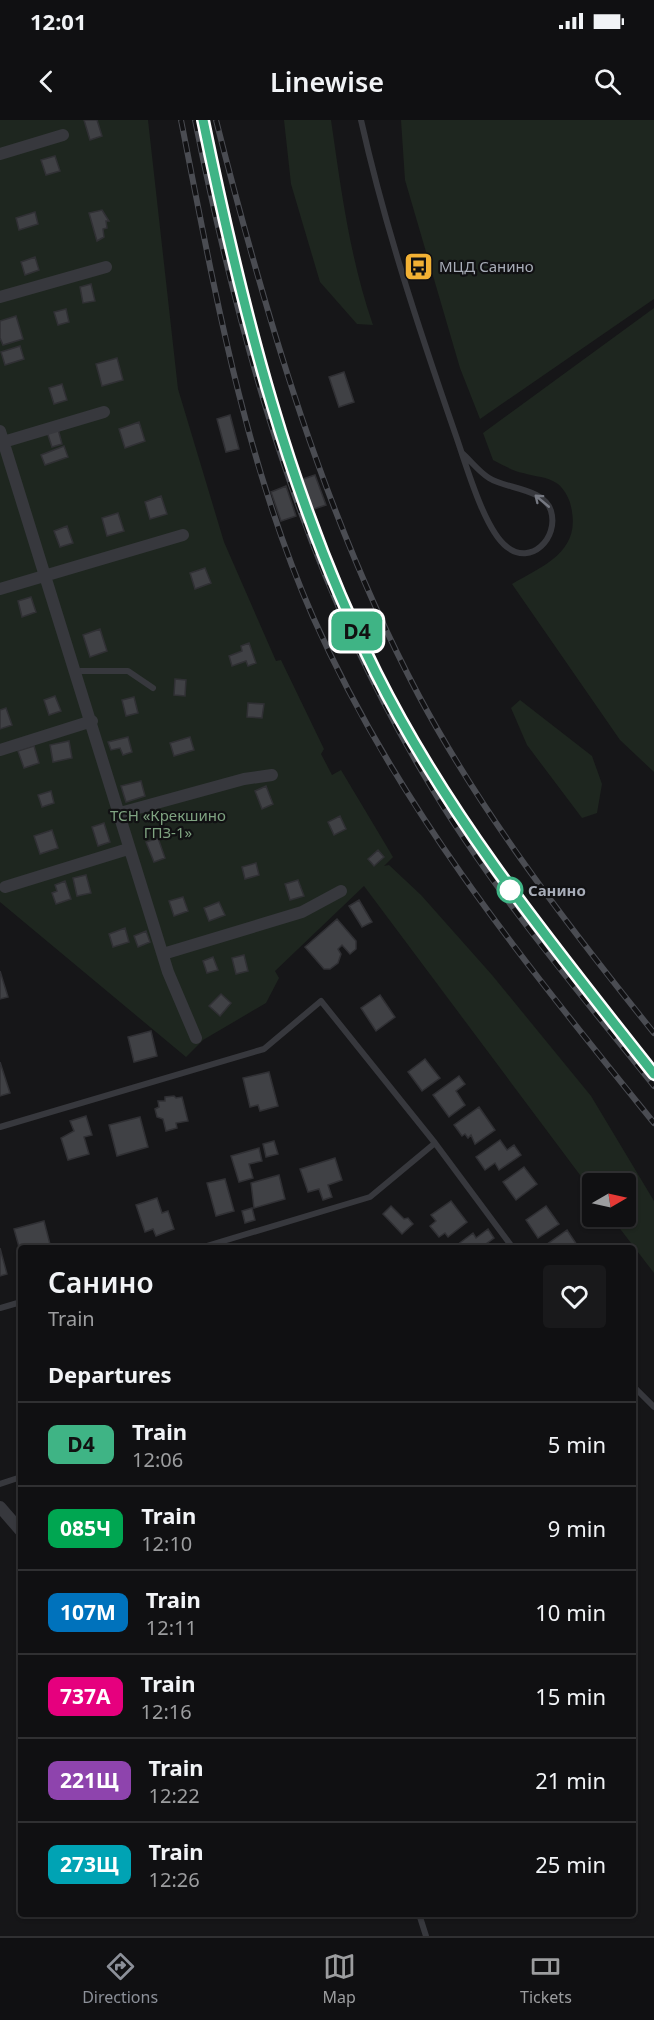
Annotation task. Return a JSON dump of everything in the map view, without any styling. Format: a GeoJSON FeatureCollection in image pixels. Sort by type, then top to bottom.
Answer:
{"type":"FeatureCollection","features":[{"type":"Feature","properties":{"kind":"street"},"geometry":{"type":"LineString","coordinates":[[0,154],[63,135]]}},
{"type":"Feature","properties":{"kind":"street"},"geometry":{"type":"LineString","coordinates":[[0,297],[106,267]]}},
{"type":"Feature","properties":{"kind":"street"},"geometry":{"type":"LineString","coordinates":[[104,412],[1,439],[92,721],[120,813],[128,849],[163,954],[196,1038]]}},
{"type":"Feature","properties":{"kind":"street"},"geometry":{"type":"LineString","coordinates":[[0,590],[183,535]]}},
{"type":"Feature","properties":{"kind":"street"},"geometry":{"type":"LineString","coordinates":[[0,750],[92,721]]}},
{"type":"Feature","properties":{"kind":"street"},"geometry":{"type":"LineString","coordinates":[[120,813],[244,779],[272,775]]}},
{"type":"Feature","properties":{"kind":"street"},"geometry":{"type":"LineString","coordinates":[[5,887],[128,849]]}},
{"type":"Feature","properties":{"kind":"street"},"geometry":{"type":"LineString","coordinates":[[163,954],[302,912],[340,891]]}},
{"type":"Feature","properties":{"kind":"street"},"geometry":{"type":"LineString","coordinates":[[0,1508],[18,1528]]}},
{"type":"Feature","properties":{"kind":"lane"},"geometry":{"type":"LineString","coordinates":[[362,120],[371,164],[412,310],[478,499],[499,540],[517,553],[526,553],[545,543],[552,535],[554,520],[550,507],[537,496],[489,478],[462,453]]}},
{"type":"Feature","properties":{"kind":"lane"},"geometry":{"type":"LineString","coordinates":[[76,671],[128,671],[153,688]]}},
{"type":"Feature","properties":{"kind":"lane"},"geometry":{"type":"LineString","coordinates":[[0,1127],[264,1049],[321,1001],[435,1143],[511,1245]]}},
{"type":"Feature","properties":{"kind":"lane"},"geometry":{"type":"LineString","coordinates":[[210,1245],[370,1197],[435,1143]]}},
{"type":"Feature","properties":{"kind":"lane"},"geometry":{"type":"LineString","coordinates":[[0,1308],[18,1303]]}},
{"type":"Feature","properties":{"kind":"lane"},"geometry":{"type":"LineString","coordinates":[[636,1389],[654,1407]]}},
{"type":"Feature","properties":{"kind":"lane"},"geometry":{"type":"LineString","coordinates":[[0,1484],[18,1478]]}},
{"type":"Feature","properties":{"kind":"lane"},"geometry":{"type":"LineString","coordinates":[[419,1917],[426,1936]]}},
{"type":"Feature","properties":{"kind":"green space","name":"ТСН «Крекшино ГПЗ-1»"},"geometry":{"type":"Polygon","coordinates":[[[0,120],[148,120],[178,389],[224,542],[276,661],[281,660],[324,749],[321,754],[332,775],[341,770],[393,857],[384,866],[389,865],[421,895],[492,975],[591,1096],[654,1201],[654,1273],[636,1250],[636,1245],[632,1245],[619,1227],[636,1227],[636,1173],[582,1173],[582,1178],[364,886],[275,971],[279,978],[266,1003],[203,1040],[186,1057],[0,902],[0,120]]]}},
{"type":"Feature","properties":{"kind":"green space"},"geometry":{"type":"Polygon","coordinates":[[[284,120],[331,120],[352,249],[373,325],[357,324],[320,282],[291,184],[284,120]]]}},
{"type":"Feature","properties":{"kind":"green space"},"geometry":{"type":"Polygon","coordinates":[[[401,120],[654,120],[654,299],[480,419],[460,368],[405,180],[401,120]]]}},
{"type":"Feature","properties":{"kind":"green space"},"geometry":{"type":"Polygon","coordinates":[[[654,308],[654,772],[620,740],[512,584],[546,565],[564,548],[573,526],[568,497],[554,481],[516,471],[493,460],[483,433],[654,308]]]}},
{"type":"Feature","properties":{"kind":"green space"},"geometry":{"type":"Polygon","coordinates":[[[520,700],[592,756],[602,784],[597,813],[582,818],[527,745],[511,708],[520,700]]]}},
{"type":"Feature","properties":{"kind":"building"},"geometry":{"type":"Polygon","coordinates":[[[84,120],[97,120],[102,136],[90,140],[84,120]]]}},
{"type":"Feature","properties":{"kind":"building"},"geometry":{"type":"Polygon","coordinates":[[[55,156],[60,171],[46,175],[41,160],[55,156]]]}},
{"type":"Feature","properties":{"kind":"building"},"geometry":{"type":"Polygon","coordinates":[[[102,210],[109,221],[106,221],[107,228],[103,229],[104,237],[97,241],[89,213],[102,210]]]}},
{"type":"Feature","properties":{"kind":"building"},"geometry":{"type":"Polygon","coordinates":[[[35,212],[38,224],[19,230],[16,218],[35,212]]]}},
{"type":"Feature","properties":{"kind":"building"},"geometry":{"type":"Polygon","coordinates":[[[35,257],[39,270],[25,275],[21,262],[35,257]]]}},
{"type":"Feature","properties":{"kind":"building"},"geometry":{"type":"Polygon","coordinates":[[[91,284],[95,301],[83,303],[80,287],[91,284]]]}},
{"type":"Feature","properties":{"kind":"building"},"geometry":{"type":"Polygon","coordinates":[[[66,309],[69,322],[58,325],[54,312],[66,309]]]}},
{"type":"Feature","properties":{"kind":"building"},"geometry":{"type":"Polygon","coordinates":[[[16,316],[23,339],[3,345],[0,338],[0,321],[16,316]]]}},
{"type":"Feature","properties":{"kind":"building"},"geometry":{"type":"Polygon","coordinates":[[[20,346],[24,359],[5,365],[1,352],[20,346]]]}},
{"type":"Feature","properties":{"kind":"building"},"geometry":{"type":"Polygon","coordinates":[[[117,358],[123,380],[102,386],[96,364],[117,358]]]}},
{"type":"Feature","properties":{"kind":"building"},"geometry":{"type":"Polygon","coordinates":[[[344,372],[354,402],[339,407],[329,377],[344,372]]]}},
{"type":"Feature","properties":{"kind":"building"},"geometry":{"type":"Polygon","coordinates":[[[62,384],[67,400],[54,404],[49,388],[62,384]]]}},
{"type":"Feature","properties":{"kind":"building"},"geometry":{"type":"Polygon","coordinates":[[[230,415],[239,449],[226,452],[217,419],[230,415]]]}},
{"type":"Feature","properties":{"kind":"building"},"geometry":{"type":"Polygon","coordinates":[[[139,422],[145,441],[125,448],[119,429],[139,422]]]}},
{"type":"Feature","properties":{"kind":"building"},"geometry":{"type":"Polygon","coordinates":[[[58,429],[62,444],[52,447],[47,432],[58,429]]]}},
{"type":"Feature","properties":{"kind":"building"},"geometry":{"type":"Polygon","coordinates":[[[64,446],[68,457],[45,465],[41,455],[64,446]]]}},
{"type":"Feature","properties":{"kind":"building"},"geometry":{"type":"Polygon","coordinates":[[[315,475],[326,505],[311,510],[300,480],[315,475]]]}},
{"type":"Feature","properties":{"kind":"building"},"geometry":{"type":"Polygon","coordinates":[[[286,486],[296,516],[281,521],[271,492],[286,486]]]}},
{"type":"Feature","properties":{"kind":"building"},"geometry":{"type":"Polygon","coordinates":[[[161,496],[167,514],[150,519],[145,502],[161,496]]]}},
{"type":"Feature","properties":{"kind":"building"},"geometry":{"type":"Polygon","coordinates":[[[118,513],[124,531],[107,536],[102,518],[118,513]]]}},
{"type":"Feature","properties":{"kind":"building"},"geometry":{"type":"Polygon","coordinates":[[[67,526],[73,543],[60,547],[54,531],[67,526]]]}},
{"type":"Feature","properties":{"kind":"building"},"geometry":{"type":"Polygon","coordinates":[[[205,568],[211,583],[195,589],[190,573],[205,568]]]}},
{"type":"Feature","properties":{"kind":"building"},"geometry":{"type":"Polygon","coordinates":[[[31,597],[36,612],[22,617],[18,601],[31,597]]]}},
{"type":"Feature","properties":{"kind":"building"},"geometry":{"type":"Polygon","coordinates":[[[100,629],[107,651],[90,657],[83,635],[100,629]]]}},
{"type":"Feature","properties":{"kind":"building"},"geometry":{"type":"Polygon","coordinates":[[[249,643],[256,663],[248,666],[246,661],[232,666],[229,656],[242,651],[241,646],[249,643]]]}},
{"type":"Feature","properties":{"kind":"building"},"geometry":{"type":"Polygon","coordinates":[[[175,679],[186,680],[185,696],[174,695],[175,679]]]}},
{"type":"Feature","properties":{"kind":"building"},"geometry":{"type":"Polygon","coordinates":[[[55,696],[61,711],[49,715],[44,700],[55,696]]]}},
{"type":"Feature","properties":{"kind":"building"},"geometry":{"type":"Polygon","coordinates":[[[134,697],[138,713],[126,716],[122,700],[134,697]]]}},
{"type":"Feature","properties":{"kind":"building"},"geometry":{"type":"Polygon","coordinates":[[[248,703],[264,704],[262,718],[247,717],[248,703]]]}},
{"type":"Feature","properties":{"kind":"building"},"geometry":{"type":"Polygon","coordinates":[[[6,708],[12,725],[0,729],[0,710],[6,708]]]}},
{"type":"Feature","properties":{"kind":"building"},"geometry":{"type":"Polygon","coordinates":[[[128,737],[132,752],[123,755],[120,748],[111,750],[108,742],[128,737]]]}},
{"type":"Feature","properties":{"kind":"building"},"geometry":{"type":"Polygon","coordinates":[[[190,737],[194,750],[174,756],[170,743],[190,737]]]}},
{"type":"Feature","properties":{"kind":"building"},"geometry":{"type":"Polygon","coordinates":[[[69,741],[72,758],[53,762],[50,745],[69,741]]]}},
{"type":"Feature","properties":{"kind":"building"},"geometry":{"type":"Polygon","coordinates":[[[34,746],[39,763],[24,768],[18,751],[34,746]]]}},
{"type":"Feature","properties":{"kind":"building"},"geometry":{"type":"Polygon","coordinates":[[[141,781],[145,796],[126,802],[121,786],[141,781]]]}},
{"type":"Feature","properties":{"kind":"building"},"geometry":{"type":"Polygon","coordinates":[[[266,786],[273,804],[262,809],[255,791],[266,786]]]}},
{"type":"Feature","properties":{"kind":"building"},"geometry":{"type":"Polygon","coordinates":[[[51,791],[54,803],[42,807],[38,795],[51,791]]]}},
{"type":"Feature","properties":{"kind":"building"},"geometry":{"type":"Polygon","coordinates":[[[340,816],[346,829],[334,835],[328,822],[340,816]]]}},
{"type":"Feature","properties":{"kind":"building"},"geometry":{"type":"Polygon","coordinates":[[[104,823],[110,842],[98,846],[92,827],[104,823]]]}},
{"type":"Feature","properties":{"kind":"building"},"geometry":{"type":"Polygon","coordinates":[[[52,830],[58,848],[40,854],[34,836],[52,830]]]}},
{"type":"Feature","properties":{"kind":"building"},"geometry":{"type":"Polygon","coordinates":[[[158,838],[165,858],[154,862],[146,842],[158,838]]]}},
{"type":"Feature","properties":{"kind":"building"},"geometry":{"type":"Polygon","coordinates":[[[378,850],[384,857],[374,866],[368,859],[378,850]]]}},
{"type":"Feature","properties":{"kind":"building"},"geometry":{"type":"Polygon","coordinates":[[[256,863],[259,875],[245,879],[242,867],[256,863]]]}},
{"type":"Feature","properties":{"kind":"building"},"geometry":{"type":"Polygon","coordinates":[[[86,875],[91,893],[77,896],[73,878],[86,875]]]}},
{"type":"Feature","properties":{"kind":"building"},"geometry":{"type":"Polygon","coordinates":[[[298,880],[304,896],[290,900],[285,884],[298,880]]]}},
{"type":"Feature","properties":{"kind":"building"},"geometry":{"type":"Polygon","coordinates":[[[65,881],[71,899],[56,904],[52,893],[57,891],[55,885],[65,881]]]}},
{"type":"Feature","properties":{"kind":"building"},"geometry":{"type":"Polygon","coordinates":[[[183,897],[188,911],[174,916],[169,901],[183,897]]]}},
{"type":"Feature","properties":{"kind":"building"},"geometry":{"type":"Polygon","coordinates":[[[359,900],[372,922],[362,927],[349,906],[359,900]]]}},
{"type":"Feature","properties":{"kind":"building"},"geometry":{"type":"Polygon","coordinates":[[[219,902],[225,915],[209,921],[204,908],[219,902]]]}},
{"type":"Feature","properties":{"kind":"building"},"geometry":{"type":"Polygon","coordinates":[[[337,919],[356,941],[356,949],[350,954],[342,945],[338,949],[341,954],[338,963],[330,969],[324,969],[305,947],[337,919]]]}},
{"type":"Feature","properties":{"kind":"building"},"geometry":{"type":"Polygon","coordinates":[[[125,928],[129,942],[113,947],[109,934],[125,928]]]}},
{"type":"Feature","properties":{"kind":"building"},"geometry":{"type":"Polygon","coordinates":[[[146,931],[150,942],[138,947],[134,936],[146,931]]]}},
{"type":"Feature","properties":{"kind":"building"},"geometry":{"type":"Polygon","coordinates":[[[244,955],[248,971],[236,974],[232,958],[244,955]]]}},
{"type":"Feature","properties":{"kind":"building"},"geometry":{"type":"Polygon","coordinates":[[[213,957],[218,970],[207,973],[203,961],[213,957]]]}},
{"type":"Feature","properties":{"kind":"building"},"geometry":{"type":"Polygon","coordinates":[[[0,971],[8,997],[0,999],[0,971]]]}},
{"type":"Feature","properties":{"kind":"building"},"geometry":{"type":"Polygon","coordinates":[[[221,994],[231,1003],[220,1016],[209,1006],[221,994]]]}},
{"type":"Feature","properties":{"kind":"building"},"geometry":{"type":"Polygon","coordinates":[[[380,995],[395,1017],[376,1031],[361,1008],[380,995]]]}},
{"type":"Feature","properties":{"kind":"building"},"geometry":{"type":"Polygon","coordinates":[[[151,1031],[157,1056],[134,1062],[128,1037],[151,1031]]]}},
{"type":"Feature","properties":{"kind":"building"},"geometry":{"type":"Polygon","coordinates":[[[425,1059],[440,1078],[422,1091],[408,1072],[425,1059]]]}},
{"type":"Feature","properties":{"kind":"building"},"geometry":{"type":"Polygon","coordinates":[[[0,1062],[10,1093],[0,1096],[0,1062]]]}},
{"type":"Feature","properties":{"kind":"building"},"geometry":{"type":"Polygon","coordinates":[[[269,1072],[278,1106],[260,1111],[258,1105],[250,1107],[243,1078],[269,1072]]]}},
{"type":"Feature","properties":{"kind":"building"},"geometry":{"type":"Polygon","coordinates":[[[459,1076],[465,1084],[456,1091],[465,1105],[449,1117],[433,1095],[459,1076]]]}},
{"type":"Feature","properties":{"kind":"building"},"geometry":{"type":"Polygon","coordinates":[[[165,1097],[182,1097],[188,1121],[176,1123],[177,1128],[166,1131],[163,1119],[157,1117],[155,1109],[159,1107],[158,1101],[165,1101],[165,1097]]]}},
{"type":"Feature","properties":{"kind":"building"},"geometry":{"type":"Polygon","coordinates":[[[479,1107],[495,1130],[475,1144],[471,1135],[468,1138],[465,1134],[462,1136],[454,1125],[479,1107]]]}},
{"type":"Feature","properties":{"kind":"building"},"geometry":{"type":"Polygon","coordinates":[[[86,1116],[92,1135],[84,1137],[89,1154],[68,1160],[61,1138],[74,1131],[70,1121],[86,1116]]]}},
{"type":"Feature","properties":{"kind":"building"},"geometry":{"type":"Polygon","coordinates":[[[140,1117],[148,1147],[117,1156],[109,1125],[140,1117]]]}},
{"type":"Feature","properties":{"kind":"building"},"geometry":{"type":"Polygon","coordinates":[[[500,1140],[507,1150],[514,1145],[521,1155],[499,1170],[495,1163],[485,1170],[476,1157],[500,1140]]]}},
{"type":"Feature","properties":{"kind":"building"},"geometry":{"type":"Polygon","coordinates":[[[274,1141],[278,1154],[266,1157],[263,1144],[274,1141]]]}},
{"type":"Feature","properties":{"kind":"building"},"geometry":{"type":"Polygon","coordinates":[[[259,1148],[262,1161],[249,1164],[253,1178],[239,1182],[231,1156],[259,1148]]]}},
{"type":"Feature","properties":{"kind":"building"},"geometry":{"type":"Polygon","coordinates":[[[335,1158],[342,1180],[328,1185],[332,1197],[323,1200],[319,1189],[308,1192],[300,1169],[335,1158]]]}},
{"type":"Feature","properties":{"kind":"building"},"geometry":{"type":"Polygon","coordinates":[[[524,1167],[537,1184],[516,1200],[503,1182],[524,1167]]]}},
{"type":"Feature","properties":{"kind":"building"},"geometry":{"type":"Polygon","coordinates":[[[279,1175],[285,1199],[254,1208],[251,1183],[279,1175]]]}},
{"type":"Feature","properties":{"kind":"building"},"geometry":{"type":"Polygon","coordinates":[[[225,1179],[234,1211],[216,1216],[207,1183],[225,1179]]]}},
{"type":"Feature","properties":{"kind":"building"},"geometry":{"type":"Polygon","coordinates":[[[157,1198],[162,1213],[168,1211],[174,1229],[156,1236],[153,1229],[145,1232],[136,1205],[157,1198]]]}},
{"type":"Feature","properties":{"kind":"building"},"geometry":{"type":"Polygon","coordinates":[[[451,1201],[467,1222],[448,1237],[445,1233],[439,1237],[430,1226],[436,1221],[431,1215],[451,1201]]]}},
{"type":"Feature","properties":{"kind":"building"},"geometry":{"type":"Polygon","coordinates":[[[391,1206],[404,1219],[408,1218],[413,1224],[402,1234],[383,1214],[391,1206]]]}},
{"type":"Feature","properties":{"kind":"building"},"geometry":{"type":"Polygon","coordinates":[[[546,1206],[559,1224],[538,1238],[526,1220],[546,1206]]]}},
{"type":"Feature","properties":{"kind":"building"},"geometry":{"type":"Polygon","coordinates":[[[252,1208],[255,1220],[245,1223],[242,1211],[252,1208]]]}},
{"type":"Feature","properties":{"kind":"building"},"geometry":{"type":"Polygon","coordinates":[[[44,1221],[50,1245],[18,1245],[14,1229],[44,1221]]]}},
{"type":"Feature","properties":{"kind":"building"},"geometry":{"type":"Polygon","coordinates":[[[488,1229],[494,1238],[487,1245],[457,1245],[473,1233],[476,1238],[488,1229]]]}},
{"type":"Feature","properties":{"kind":"building"},"geometry":{"type":"Polygon","coordinates":[[[567,1230],[577,1245],[546,1245],[567,1230]]]}},
{"type":"Feature","properties":{"kind":"building"},"geometry":{"type":"Polygon","coordinates":[[[0,1248],[7,1274],[0,1276],[0,1248]]]}},
{"type":"Feature","properties":{"kind":"railway"},"geometry":{"type":"LineString","coordinates":[[181,120],[219,309],[268,497],[313,617],[346,687],[384,754],[467,881],[558,1003],[654,1123]]}},
{"type":"Feature","properties":{"kind":"railway"},"geometry":{"type":"LineString","coordinates":[[195,120],[233,291],[256,375],[311,539],[344,620],[382,698],[449,816],[533,935],[654,1086]]}},
{"type":"Feature","properties":{"kind":"railway"},"geometry":{"type":"LineString","coordinates":[[216,120],[255,268],[301,414],[326,487],[385,628],[444,741],[499,827],[559,911],[654,1033]]}},
{"type":"Feature","properties":{"kind":"railway"},"geometry":{"type":"LineString","coordinates":[[220,199],[271,397]]}},
{"type":"Feature","properties":{"kind":"train","name":"D4"},"geometry":{"type":"LineString","coordinates":[[203,120],[220,203],[257,349],[289,462],[333,579],[376,674],[455,810],[487,857],[530,917],[654,1074]]}},
{"type":"Feature","properties":{"kind":"place","name":"МЦД Санино"},"geometry":{"type":"Point","coordinates":[418,266]}},
{"type":"Feature","properties":{"kind":"place","name":"Санино"},"geometry":{"type":"Point","coordinates":[510,890]}}]}
